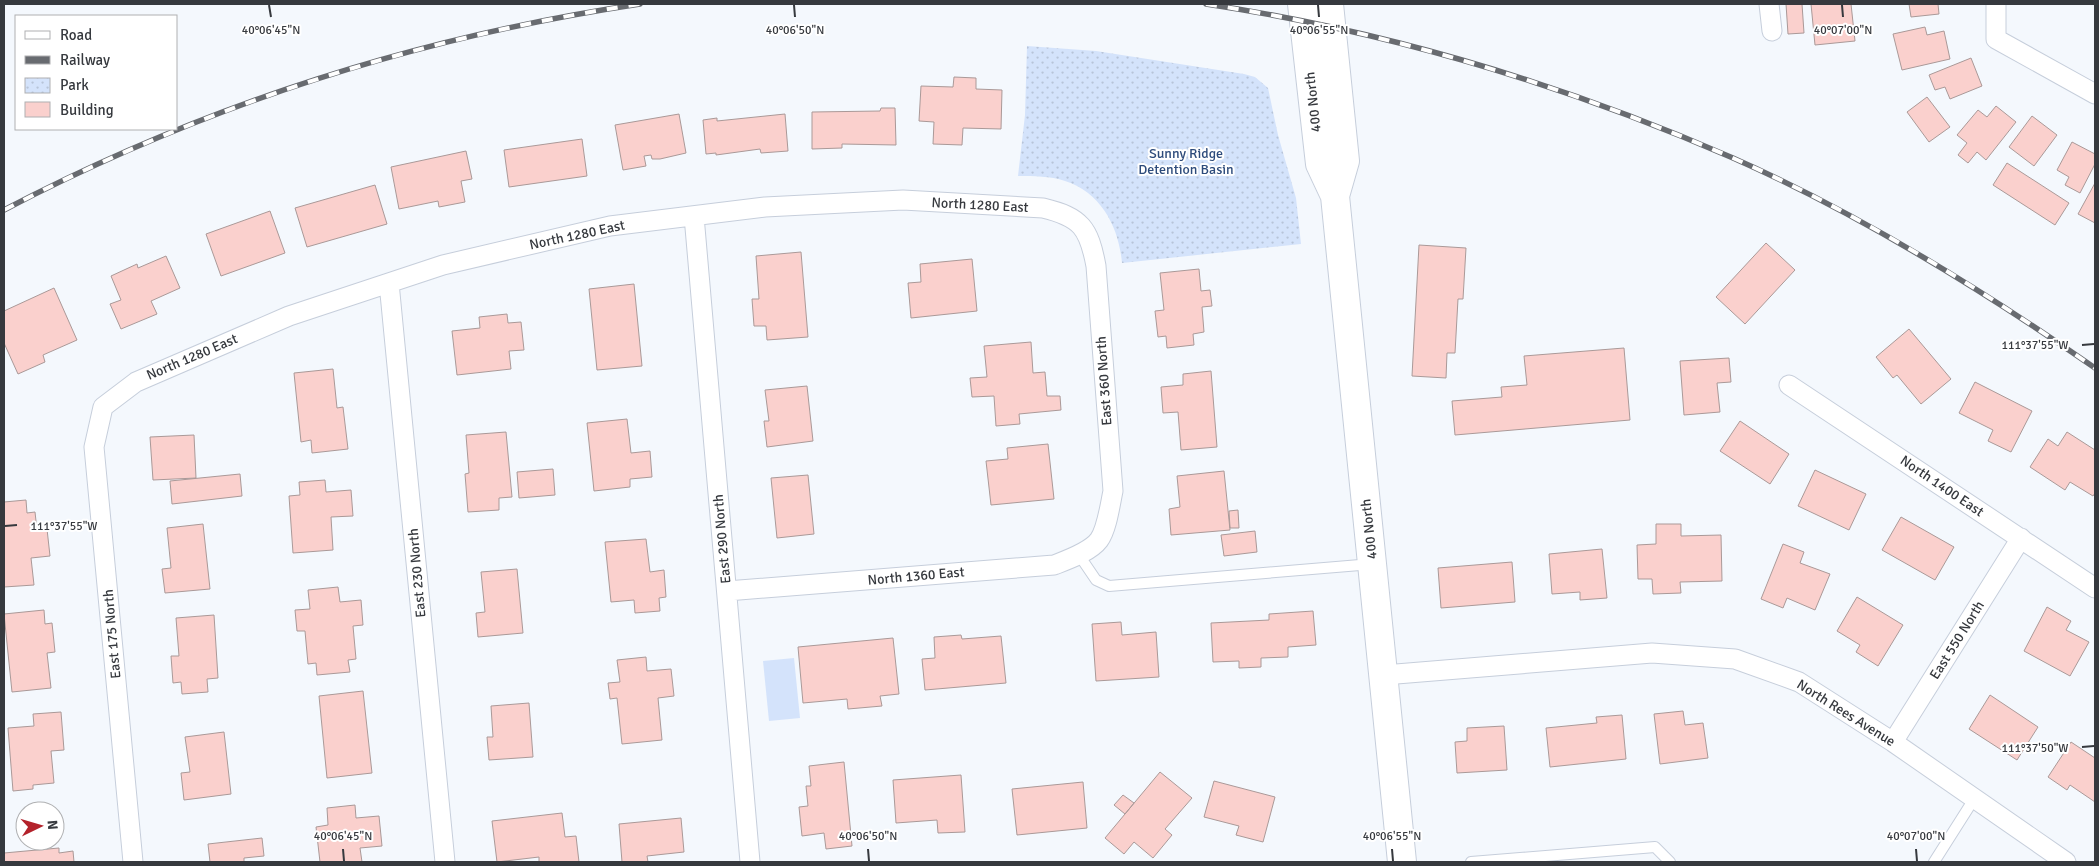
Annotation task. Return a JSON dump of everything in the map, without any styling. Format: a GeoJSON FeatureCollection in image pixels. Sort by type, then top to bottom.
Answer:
{"type":"FeatureCollection","features":[{"type":"Feature","properties":{"kind":"main road","name":"400 North"},"geometry":{"type":"LineString","coordinates":[[1302,4],[1320,164],[1335,196],[1402,862]]}},
{"type":"Feature","properties":{"kind":"main road","name":"400 North"},"geometry":{"type":"LineString","coordinates":[[1328,4],[1345,161],[1335,196]]}},
{"type":"Feature","properties":{"kind":"street"},"geometry":{"type":"LineString","coordinates":[[1769,4],[1772,31]]}},
{"type":"Feature","properties":{"kind":"street"},"geometry":{"type":"LineString","coordinates":[[1996,4],[1996,39],[2095,94]]}},
{"type":"Feature","properties":{"kind":"street","name":"North 1280 East"},"geometry":{"type":"LineString","coordinates":[[103,407],[136,382],[289,316],[443,265],[610,226],[765,207],[903,200],[1043,208],[1065,214],[1079,223]]}},
{"type":"Feature","properties":{"kind":"street","name":"East 290 North"},"geometry":{"type":"LineString","coordinates":[[694,216],[750,862]]}},
{"type":"Feature","properties":{"kind":"street","name":"East 360 North"},"geometry":{"type":"LineString","coordinates":[[1079,223],[1092,242],[1096,266],[1113,491],[1107,519],[1098,540]]}},
{"type":"Feature","properties":{"kind":"street","name":"East 230 North"},"geometry":{"type":"LineString","coordinates":[[389,283],[445,862]]}},
{"type":"Feature","properties":{"kind":"street","name":"North 1400 East"},"geometry":{"type":"LineString","coordinates":[[1789,385],[2095,588]]}},
{"type":"Feature","properties":{"kind":"street","name":"East 175 North"},"geometry":{"type":"LineString","coordinates":[[103,407],[94,447],[134,862]]}},
{"type":"Feature","properties":{"kind":"street","name":"East 550 North"},"geometry":{"type":"LineString","coordinates":[[1893,742],[2021,538]]}},
{"type":"Feature","properties":{"kind":"street","name":"North 1360 East"},"geometry":{"type":"LineString","coordinates":[[726,591],[1054,565],[1079,555],[1098,540]]}},
{"type":"Feature","properties":{"kind":"street","name":"North Rees Avenue"},"geometry":{"type":"LineString","coordinates":[[1384,675],[1652,653],[1735,659],[1800,682],[1893,742],[2066,862]]}},
{"type":"Feature","properties":{"kind":"lane"},"geometry":{"type":"LineString","coordinates":[[1079,555],[1096,580],[1108,586],[1373,564]]}},
{"type":"Feature","properties":{"kind":"lane"},"geometry":{"type":"LineString","coordinates":[[1934,862],[1974,799]]}},
{"type":"Feature","properties":{"kind":"lane"},"geometry":{"type":"LineString","coordinates":[[1471,862],[1655,847],[1670,862]]}},
{"type":"Feature","properties":{"kind":"green space","name":"Sunny Ridge Detention Basin"},"geometry":{"type":"Polygon","coordinates":[[[1027,46],[1096,51],[1255,77],[1268,88],[1278,135],[1296,198],[1301,244],[1122,263],[1117,237],[1112,225],[1099,203],[1089,194],[1059,179],[1018,176],[1025,115],[1027,46]]]}},
{"type":"Feature","properties":{"kind":"green space"},"geometry":{"type":"Polygon","coordinates":[[[794,658],[800,718],[769,721],[763,661],[794,658]]]}},
{"type":"Feature","properties":{"kind":"building"},"geometry":{"type":"Polygon","coordinates":[[[1786,4],[1802,4],[1804,33],[1788,34],[1786,4]]]}},
{"type":"Feature","properties":{"kind":"building"},"geometry":{"type":"Polygon","coordinates":[[[1811,4],[1851,4],[1855,41],[1815,45],[1811,4]]]}},
{"type":"Feature","properties":{"kind":"building"},"geometry":{"type":"Polygon","coordinates":[[[1909,4],[1938,4],[1939,14],[1911,17],[1909,4]]]}},
{"type":"Feature","properties":{"kind":"building"},"geometry":{"type":"Polygon","coordinates":[[[1925,27],[1927,35],[1944,31],[1950,59],[1902,70],[1893,34],[1925,27]]]}},
{"type":"Feature","properties":{"kind":"building"},"geometry":{"type":"Polygon","coordinates":[[[1971,58],[1982,86],[1950,99],[1945,87],[1935,90],[1929,75],[1971,58]]]}},
{"type":"Feature","properties":{"kind":"building"},"geometry":{"type":"Polygon","coordinates":[[[954,77],[976,78],[976,89],[1002,90],[1001,129],[963,128],[962,145],[933,144],[934,122],[919,121],[921,86],[953,87],[954,77]]]}},
{"type":"Feature","properties":{"kind":"building"},"geometry":{"type":"Polygon","coordinates":[[[1927,97],[1950,127],[1929,142],[1907,112],[1927,97]]]}},
{"type":"Feature","properties":{"kind":"building"},"geometry":{"type":"Polygon","coordinates":[[[1996,106],[2016,122],[1986,160],[1977,152],[1968,163],[1958,155],[1967,143],[1957,135],[1978,110],[1987,117],[1996,106]]]}},
{"type":"Feature","properties":{"kind":"building"},"geometry":{"type":"Polygon","coordinates":[[[881,108],[895,108],[896,145],[842,144],[842,148],[812,149],[812,112],[880,111],[881,108]]]}},
{"type":"Feature","properties":{"kind":"building"},"geometry":{"type":"Polygon","coordinates":[[[679,114],[686,153],[660,159],[652,159],[651,155],[644,156],[646,166],[623,170],[615,125],[679,114]]]}},
{"type":"Feature","properties":{"kind":"building"},"geometry":{"type":"Polygon","coordinates":[[[785,114],[788,151],[761,153],[760,149],[716,155],[716,153],[706,154],[703,120],[717,118],[717,121],[785,114]]]}},
{"type":"Feature","properties":{"kind":"building"},"geometry":{"type":"Polygon","coordinates":[[[2032,116],[2057,135],[2034,166],[2009,147],[2032,116]]]}},
{"type":"Feature","properties":{"kind":"building"},"geometry":{"type":"Polygon","coordinates":[[[582,139],[587,176],[509,187],[504,150],[582,139]]]}},
{"type":"Feature","properties":{"kind":"building"},"geometry":{"type":"Polygon","coordinates":[[[2072,142],[2095,154],[2095,164],[2080,193],[2065,185],[2069,177],[2057,170],[2072,142]]]}},
{"type":"Feature","properties":{"kind":"building"},"geometry":{"type":"Polygon","coordinates":[[[466,151],[472,179],[461,181],[465,202],[439,207],[438,201],[399,209],[391,167],[466,151]]]}},
{"type":"Feature","properties":{"kind":"building"},"geometry":{"type":"Polygon","coordinates":[[[2007,163],[2069,203],[2055,225],[1993,185],[2007,163]]]}},
{"type":"Feature","properties":{"kind":"building"},"geometry":{"type":"Polygon","coordinates":[[[2095,183],[2095,223],[2078,214],[2095,183]]]}},
{"type":"Feature","properties":{"kind":"building"},"geometry":{"type":"Polygon","coordinates":[[[375,185],[387,224],[307,247],[295,208],[375,185]]]}},
{"type":"Feature","properties":{"kind":"building"},"geometry":{"type":"Polygon","coordinates":[[[270,211],[285,253],[221,276],[206,234],[270,211]]]}},
{"type":"Feature","properties":{"kind":"building"},"geometry":{"type":"Polygon","coordinates":[[[1766,243],[1795,270],[1745,324],[1716,297],[1766,243]]]}},
{"type":"Feature","properties":{"kind":"building"},"geometry":{"type":"Polygon","coordinates":[[[1419,245],[1466,248],[1463,299],[1458,299],[1455,353],[1447,353],[1446,378],[1412,376],[1419,245]]]}},
{"type":"Feature","properties":{"kind":"building"},"geometry":{"type":"Polygon","coordinates":[[[801,252],[808,337],[767,340],[766,326],[754,326],[752,299],[759,299],[756,256],[801,252]]]}},
{"type":"Feature","properties":{"kind":"building"},"geometry":{"type":"Polygon","coordinates":[[[166,256],[180,288],[151,301],[157,314],[121,329],[110,304],[121,300],[111,276],[137,264],[138,268],[166,256]]]}},
{"type":"Feature","properties":{"kind":"building"},"geometry":{"type":"Polygon","coordinates":[[[972,259],[977,311],[911,318],[908,283],[921,282],[920,264],[972,259]]]}},
{"type":"Feature","properties":{"kind":"building"},"geometry":{"type":"Polygon","coordinates":[[[1199,269],[1201,291],[1210,290],[1212,306],[1202,307],[1204,332],[1193,334],[1194,345],[1167,348],[1166,336],[1158,337],[1155,311],[1164,310],[1160,273],[1199,269]]]}},
{"type":"Feature","properties":{"kind":"building"},"geometry":{"type":"Polygon","coordinates":[[[634,284],[642,366],[597,370],[589,289],[634,284]]]}},
{"type":"Feature","properties":{"kind":"building"},"geometry":{"type":"Polygon","coordinates":[[[54,288],[77,340],[43,355],[45,362],[18,374],[4,343],[4,311],[54,288]]]}},
{"type":"Feature","properties":{"kind":"building"},"geometry":{"type":"Polygon","coordinates":[[[507,314],[508,323],[521,322],[524,350],[509,351],[511,369],[457,375],[452,331],[480,328],[479,317],[507,314]]]}},
{"type":"Feature","properties":{"kind":"building"},"geometry":{"type":"Polygon","coordinates":[[[1909,329],[1951,379],[1921,404],[1897,375],[1893,378],[1876,357],[1909,329]]]}},
{"type":"Feature","properties":{"kind":"building"},"geometry":{"type":"Polygon","coordinates":[[[1031,342],[1033,373],[1045,372],[1047,396],[1060,396],[1061,410],[1019,414],[1020,424],[996,426],[994,396],[972,397],[970,378],[987,377],[984,346],[1031,342]]]}},
{"type":"Feature","properties":{"kind":"building"},"geometry":{"type":"Polygon","coordinates":[[[1624,348],[1630,420],[1455,435],[1452,401],[1502,397],[1501,387],[1527,385],[1524,356],[1624,348]]]}},
{"type":"Feature","properties":{"kind":"building"},"geometry":{"type":"Polygon","coordinates":[[[1729,358],[1731,382],[1717,383],[1720,412],[1684,415],[1680,361],[1729,358]]]}},
{"type":"Feature","properties":{"kind":"building"},"geometry":{"type":"Polygon","coordinates":[[[333,369],[337,408],[343,407],[348,449],[312,453],[311,440],[301,442],[294,373],[333,369]]]}},
{"type":"Feature","properties":{"kind":"building"},"geometry":{"type":"Polygon","coordinates":[[[1211,371],[1217,447],[1181,450],[1178,412],[1163,413],[1161,387],[1183,385],[1183,374],[1211,371]]]}},
{"type":"Feature","properties":{"kind":"building"},"geometry":{"type":"Polygon","coordinates":[[[1975,382],[2032,411],[2011,452],[1988,441],[1993,430],[1959,413],[1975,382]]]}},
{"type":"Feature","properties":{"kind":"building"},"geometry":{"type":"Polygon","coordinates":[[[807,386],[813,441],[767,447],[764,421],[769,421],[765,390],[807,386]]]}},
{"type":"Feature","properties":{"kind":"building"},"geometry":{"type":"Polygon","coordinates":[[[627,419],[631,453],[650,451],[652,477],[630,479],[630,487],[594,491],[587,423],[627,419]]]}},
{"type":"Feature","properties":{"kind":"building"},"geometry":{"type":"Polygon","coordinates":[[[1740,421],[1789,454],[1770,484],[1720,451],[1740,421]]]}},
{"type":"Feature","properties":{"kind":"building"},"geometry":{"type":"Polygon","coordinates":[[[506,432],[512,497],[499,498],[499,510],[468,512],[465,474],[469,473],[466,435],[506,432]]]}},
{"type":"Feature","properties":{"kind":"building"},"geometry":{"type":"Polygon","coordinates":[[[2067,432],[2095,450],[2095,493],[2093,496],[2070,482],[2065,490],[2030,467],[2048,439],[2058,446],[2067,432]]]}},
{"type":"Feature","properties":{"kind":"building"},"geometry":{"type":"Polygon","coordinates":[[[194,435],[196,478],[153,480],[150,437],[194,435]]]}},
{"type":"Feature","properties":{"kind":"building"},"geometry":{"type":"Polygon","coordinates":[[[1048,444],[1054,499],[991,505],[986,461],[1008,459],[1007,448],[1048,444]]]}},
{"type":"Feature","properties":{"kind":"building"},"geometry":{"type":"Polygon","coordinates":[[[553,469],[555,495],[519,498],[517,472],[553,469]]]}},
{"type":"Feature","properties":{"kind":"building"},"geometry":{"type":"Polygon","coordinates":[[[1815,470],[1866,494],[1849,530],[1798,506],[1815,470]]]}},
{"type":"Feature","properties":{"kind":"building"},"geometry":{"type":"Polygon","coordinates":[[[1224,471],[1230,530],[1171,535],[1169,509],[1180,507],[1177,476],[1224,471]]]}},
{"type":"Feature","properties":{"kind":"building"},"geometry":{"type":"Polygon","coordinates":[[[240,474],[242,496],[172,504],[170,481],[240,474]]]}},
{"type":"Feature","properties":{"kind":"building"},"geometry":{"type":"Polygon","coordinates":[[[808,475],[814,534],[777,538],[771,478],[808,475]]]}},
{"type":"Feature","properties":{"kind":"building"},"geometry":{"type":"Polygon","coordinates":[[[325,480],[326,492],[351,490],[353,516],[331,517],[333,550],[293,553],[289,496],[300,495],[299,482],[325,480]]]}},
{"type":"Feature","properties":{"kind":"building"},"geometry":{"type":"Polygon","coordinates":[[[26,500],[27,513],[35,512],[37,530],[47,529],[50,556],[31,558],[34,585],[4,587],[4,502],[26,500]]]}},
{"type":"Feature","properties":{"kind":"building"},"geometry":{"type":"Polygon","coordinates":[[[1238,510],[1239,528],[1230,528],[1229,511],[1238,510]]]}},
{"type":"Feature","properties":{"kind":"building"},"geometry":{"type":"Polygon","coordinates":[[[1901,517],[1954,547],[1935,580],[1882,550],[1901,517]]]}},
{"type":"Feature","properties":{"kind":"building"},"geometry":{"type":"Polygon","coordinates":[[[203,524],[210,589],[165,593],[162,569],[171,568],[167,528],[203,524]]]}},
{"type":"Feature","properties":{"kind":"building"},"geometry":{"type":"Polygon","coordinates":[[[1656,524],[1681,524],[1681,536],[1721,535],[1722,581],[1680,582],[1681,593],[1653,594],[1652,579],[1638,579],[1637,545],[1656,544],[1656,524]]]}},
{"type":"Feature","properties":{"kind":"building"},"geometry":{"type":"Polygon","coordinates":[[[1255,531],[1257,552],[1224,556],[1221,535],[1255,531]]]}},
{"type":"Feature","properties":{"kind":"building"},"geometry":{"type":"Polygon","coordinates":[[[646,539],[650,572],[664,570],[666,597],[659,598],[660,611],[635,613],[634,600],[611,602],[605,542],[646,539]]]}},
{"type":"Feature","properties":{"kind":"building"},"geometry":{"type":"Polygon","coordinates":[[[1783,544],[1804,552],[1800,563],[1830,574],[1815,610],[1787,598],[1783,608],[1761,599],[1783,544]]]}},
{"type":"Feature","properties":{"kind":"building"},"geometry":{"type":"Polygon","coordinates":[[[1602,549],[1607,598],[1580,600],[1580,592],[1552,594],[1549,554],[1602,549]]]}},
{"type":"Feature","properties":{"kind":"building"},"geometry":{"type":"Polygon","coordinates":[[[1512,562],[1515,602],[1441,608],[1438,568],[1512,562]]]}},
{"type":"Feature","properties":{"kind":"building"},"geometry":{"type":"Polygon","coordinates":[[[517,569],[523,633],[478,637],[476,613],[485,612],[481,572],[517,569]]]}},
{"type":"Feature","properties":{"kind":"building"},"geometry":{"type":"Polygon","coordinates":[[[338,587],[340,602],[361,600],[363,625],[353,626],[356,659],[348,660],[350,672],[317,675],[316,663],[308,664],[305,631],[297,631],[295,610],[310,609],[308,590],[338,587]]]}},
{"type":"Feature","properties":{"kind":"building"},"geometry":{"type":"Polygon","coordinates":[[[1857,597],[1903,625],[1878,666],[1856,652],[1860,645],[1837,631],[1857,597]]]}},
{"type":"Feature","properties":{"kind":"building"},"geometry":{"type":"Polygon","coordinates":[[[2047,607],[2071,621],[2066,630],[2089,642],[2070,676],[2024,651],[2047,607]]]}},
{"type":"Feature","properties":{"kind":"building"},"geometry":{"type":"Polygon","coordinates":[[[44,610],[45,624],[52,623],[55,652],[47,653],[51,688],[12,692],[4,614],[44,610]]]}},
{"type":"Feature","properties":{"kind":"building"},"geometry":{"type":"Polygon","coordinates":[[[1313,611],[1316,645],[1288,647],[1288,657],[1261,658],[1261,667],[1239,668],[1239,661],[1213,662],[1211,623],[1269,620],[1269,614],[1313,611]]]}},
{"type":"Feature","properties":{"kind":"building"},"geometry":{"type":"Polygon","coordinates":[[[214,615],[218,678],[207,679],[208,692],[182,694],[181,682],[173,683],[171,656],[179,656],[176,618],[214,615]]]}},
{"type":"Feature","properties":{"kind":"building"},"geometry":{"type":"Polygon","coordinates":[[[1121,622],[1122,635],[1156,632],[1159,677],[1096,681],[1092,624],[1121,622]]]}},
{"type":"Feature","properties":{"kind":"building"},"geometry":{"type":"Polygon","coordinates":[[[961,635],[962,639],[1001,636],[1006,683],[925,690],[922,659],[935,658],[934,637],[961,635]]]}},
{"type":"Feature","properties":{"kind":"building"},"geometry":{"type":"Polygon","coordinates":[[[893,638],[899,694],[880,696],[882,706],[848,709],[847,699],[803,703],[798,647],[893,638]]]}},
{"type":"Feature","properties":{"kind":"building"},"geometry":{"type":"Polygon","coordinates":[[[646,657],[647,671],[671,669],[674,696],[658,698],[662,740],[622,744],[617,698],[610,699],[608,683],[620,682],[617,660],[646,657]]]}},
{"type":"Feature","properties":{"kind":"building"},"geometry":{"type":"Polygon","coordinates":[[[363,691],[372,773],[327,778],[319,696],[363,691]]]}},
{"type":"Feature","properties":{"kind":"building"},"geometry":{"type":"Polygon","coordinates":[[[1990,695],[2038,727],[2017,760],[1969,729],[1990,695]]]}},
{"type":"Feature","properties":{"kind":"building"},"geometry":{"type":"Polygon","coordinates":[[[529,703],[533,757],[489,760],[487,737],[493,737],[491,706],[529,703]]]}},
{"type":"Feature","properties":{"kind":"building"},"geometry":{"type":"Polygon","coordinates":[[[1683,711],[1685,725],[1703,723],[1708,758],[1660,764],[1654,714],[1683,711]]]}},
{"type":"Feature","properties":{"kind":"building"},"geometry":{"type":"Polygon","coordinates":[[[61,712],[64,750],[51,751],[54,783],[33,785],[33,789],[13,791],[8,728],[34,726],[33,714],[61,712]]]}},
{"type":"Feature","properties":{"kind":"building"},"geometry":{"type":"Polygon","coordinates":[[[1622,715],[1626,759],[1550,767],[1546,728],[1597,723],[1596,717],[1622,715]]]}},
{"type":"Feature","properties":{"kind":"building"},"geometry":{"type":"Polygon","coordinates":[[[1504,726],[1507,770],[1457,773],[1455,742],[1467,741],[1467,728],[1504,726]]]}},
{"type":"Feature","properties":{"kind":"building"},"geometry":{"type":"Polygon","coordinates":[[[224,732],[231,794],[184,800],[181,773],[190,772],[185,737],[224,732]]]}},
{"type":"Feature","properties":{"kind":"building"},"geometry":{"type":"Polygon","coordinates":[[[2071,742],[2095,758],[2095,802],[2070,785],[2067,790],[2048,777],[2071,742]]]}},
{"type":"Feature","properties":{"kind":"building"},"geometry":{"type":"Polygon","coordinates":[[[844,762],[852,846],[826,849],[824,833],[802,836],[799,807],[808,806],[806,786],[811,786],[809,766],[844,762]]]}},
{"type":"Feature","properties":{"kind":"building"},"geometry":{"type":"Polygon","coordinates":[[[1160,772],[1192,798],[1165,829],[1172,835],[1153,858],[1134,842],[1124,854],[1105,838],[1160,772]]]}},
{"type":"Feature","properties":{"kind":"building"},"geometry":{"type":"Polygon","coordinates":[[[961,775],[965,832],[938,833],[937,820],[896,823],[893,780],[961,775]]]}},
{"type":"Feature","properties":{"kind":"building"},"geometry":{"type":"Polygon","coordinates":[[[1214,781],[1275,797],[1263,842],[1236,835],[1239,826],[1204,817],[1214,781]]]}},
{"type":"Feature","properties":{"kind":"building"},"geometry":{"type":"Polygon","coordinates":[[[1083,782],[1087,828],[1017,835],[1012,789],[1083,782]]]}},
{"type":"Feature","properties":{"kind":"building"},"geometry":{"type":"Polygon","coordinates":[[[1123,795],[1134,803],[1125,814],[1114,805],[1123,795]]]}},
{"type":"Feature","properties":{"kind":"building"},"geometry":{"type":"Polygon","coordinates":[[[355,805],[356,818],[379,816],[382,846],[360,848],[362,862],[320,862],[316,827],[328,825],[327,808],[355,805]]]}},
{"type":"Feature","properties":{"kind":"building"},"geometry":{"type":"Polygon","coordinates":[[[562,813],[565,837],[576,836],[579,862],[539,862],[539,857],[497,862],[492,821],[562,813]]]}},
{"type":"Feature","properties":{"kind":"building"},"geometry":{"type":"Polygon","coordinates":[[[681,818],[684,852],[647,856],[648,862],[622,862],[619,824],[681,818]]]}},
{"type":"Feature","properties":{"kind":"building"},"geometry":{"type":"Polygon","coordinates":[[[262,838],[264,856],[244,858],[244,862],[210,862],[208,844],[262,838]]]}},
{"type":"Feature","properties":{"kind":"building"},"geometry":{"type":"Polygon","coordinates":[[[59,851],[59,853],[73,851],[74,862],[4,862],[4,853],[59,851]]]}},
{"type":"Feature","properties":{"kind":"railway"},"geometry":{"type":"LineString","coordinates":[[4,210],[79,173],[156,139],[234,108],[313,80],[475,35],[557,18],[640,4]]}},
{"type":"Feature","properties":{"kind":"railway"},"geometry":{"type":"LineString","coordinates":[[1206,4],[1274,15],[1408,45],[1540,84],[1670,132],[1780,180],[1873,228],[1964,282],[2095,368]]}}]}
